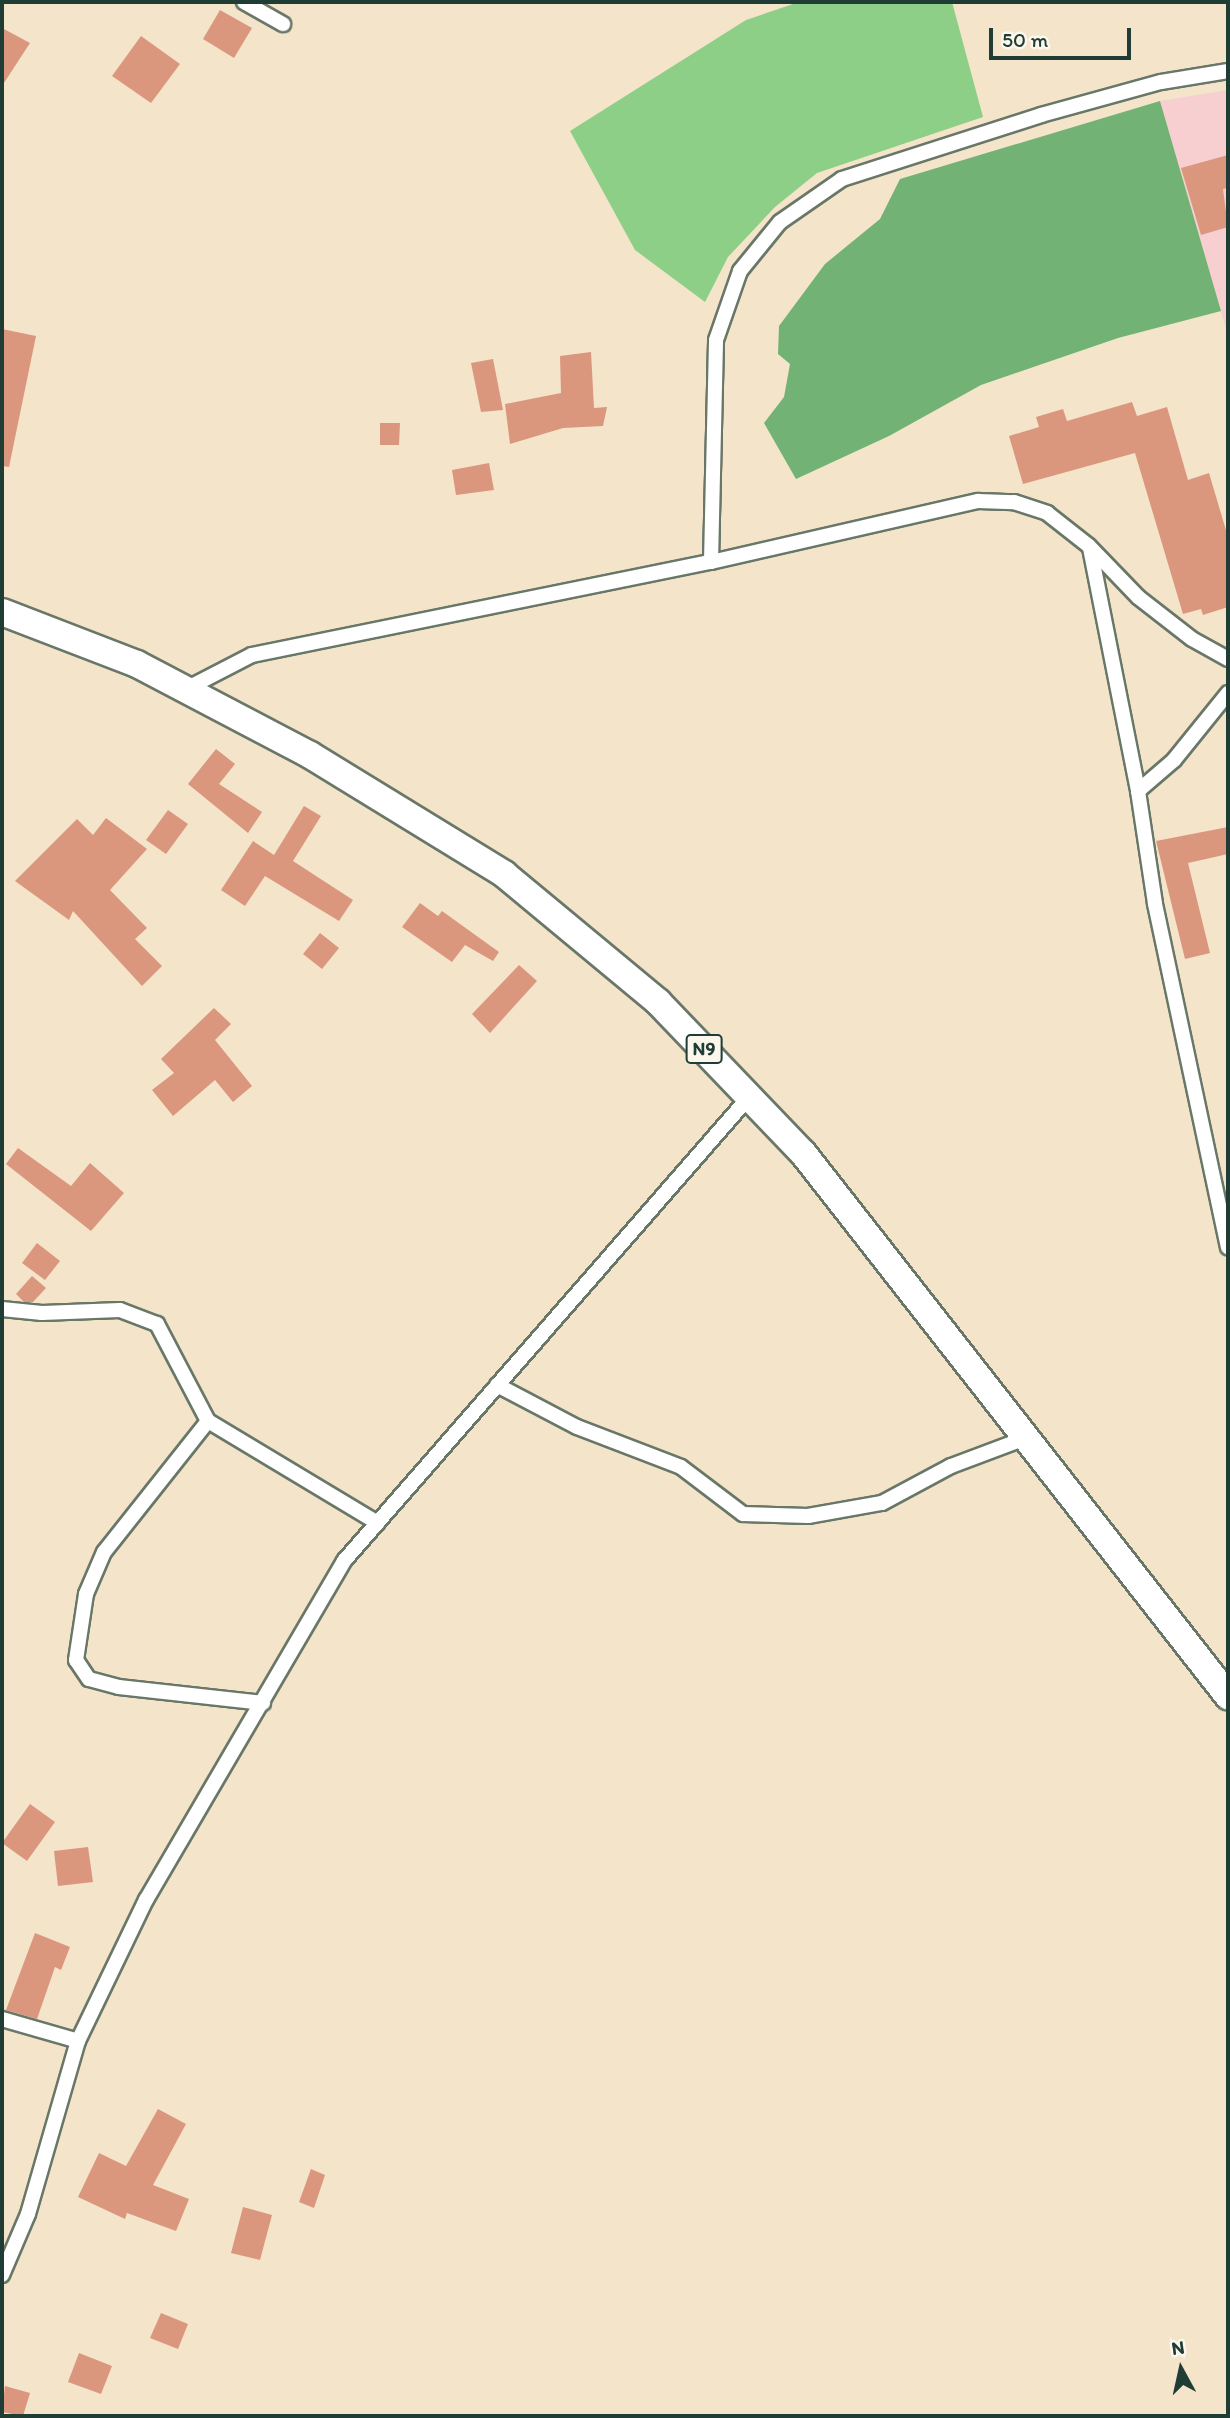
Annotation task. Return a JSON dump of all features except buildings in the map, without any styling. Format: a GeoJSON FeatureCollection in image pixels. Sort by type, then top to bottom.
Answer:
{"type":"FeatureCollection","features":[{"type":"Feature","properties":{"kind":"highway","name":"N9"},"geometry":{"type":"LineString","coordinates":[[2,612],[137,664],[321,761],[504,874],[659,1002],[803,1153],[1028,1437],[1228,1696]]}},
{"type":"Feature","properties":{"kind":"street"},"geometry":{"type":"LineString","coordinates":[[244,2],[283,24]]}},
{"type":"Feature","properties":{"kind":"street"},"geometry":{"type":"LineString","coordinates":[[711,562],[716,340],[740,271],[779,222],[842,179],[1041,115],[1161,82],[1228,71]]}},
{"type":"Feature","properties":{"kind":"street"},"geometry":{"type":"LineString","coordinates":[[186,689],[252,655],[711,562],[978,501],[1014,502],[1047,513],[1089,546],[1138,597],[1192,639],[1228,659]]}},
{"type":"Feature","properties":{"kind":"street"},"geometry":{"type":"LineString","coordinates":[[1089,546],[1138,791],[1155,904],[1228,1247]]}},
{"type":"Feature","properties":{"kind":"street"},"geometry":{"type":"LineString","coordinates":[[1138,791],[1174,760],[1228,693]]}},
{"type":"Feature","properties":{"kind":"street"},"geometry":{"type":"LineString","coordinates":[[2,2275],[28,2214],[78,2041],[146,1900],[344,1561],[749,1097]]}},
{"type":"Feature","properties":{"kind":"street"},"geometry":{"type":"LineString","coordinates":[[2,1308],[42,1313],[120,1310],[157,1324],[208,1421],[378,1523]]}},
{"type":"Feature","properties":{"kind":"street"},"geometry":{"type":"LineString","coordinates":[[497,1385],[577,1427],[681,1467],[743,1514],[808,1516],[882,1503],[951,1466],[1028,1437]]}},
{"type":"Feature","properties":{"kind":"street"},"geometry":{"type":"LineString","coordinates":[[208,1421],[104,1552],[86,1594],[76,1660],[89,1679],[119,1687],[263,1703]]}},
{"type":"Feature","properties":{"kind":"street"},"geometry":{"type":"LineString","coordinates":[[2,2019],[78,2041]]}},
{"type":"Feature","properties":{"kind":"shaded area"},"geometry":{"type":"Polygon","coordinates":[[[1228,90],[1228,336],[1160,101],[1228,90]]]}},
{"type":"Feature","properties":{"kind":"green space"},"geometry":{"type":"Polygon","coordinates":[[[799,2],[952,2],[983,117],[817,173],[775,207],[728,257],[705,302],[635,250],[570,131],[746,20],[799,2]]]}},
{"type":"Feature","properties":{"kind":"green space"},"geometry":{"type":"Polygon","coordinates":[[[1160,101],[1221,311],[1118,338],[981,385],[889,436],[796,479],[764,423],[784,397],[790,364],[778,354],[779,326],[825,264],[880,219],[900,179],[1160,101]]]}}]}
